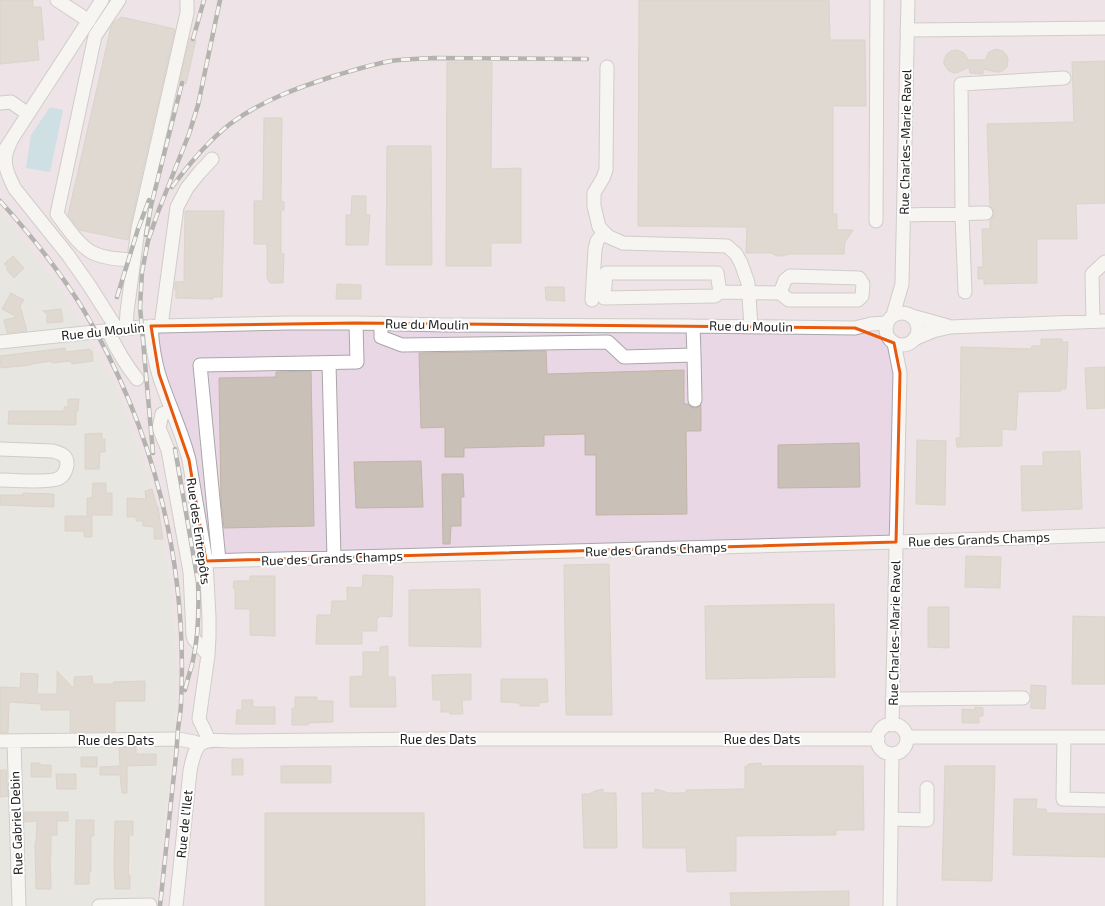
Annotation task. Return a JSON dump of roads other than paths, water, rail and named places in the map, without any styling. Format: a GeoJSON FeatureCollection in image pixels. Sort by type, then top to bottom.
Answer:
{"type":"FeatureCollection","features":[{"type":"Feature","properties":{"kind":"street"},"geometry":{"type":"LineString","coordinates":[[57,0],[89,21]]}},
{"type":"Feature","properties":{"kind":"street"},"geometry":{"type":"LineString","coordinates":[[0,158],[102,0]]}},
{"type":"Feature","properties":{"kind":"street"},"geometry":{"type":"LineString","coordinates":[[119,0],[96,36],[57,214],[80,242],[93,252],[107,257],[134,260]]}},
{"type":"Feature","properties":{"kind":"street"},"geometry":{"type":"LineString","coordinates":[[117,329],[127,312],[138,229],[187,13],[187,0]]}},
{"type":"Feature","properties":{"kind":"street"},"geometry":{"type":"LineString","coordinates":[[876,0],[876,221]]}},
{"type":"Feature","properties":{"kind":"street","name":"Rue Charles-Marie Ravel"},"geometry":{"type":"LineString","coordinates":[[890,319],[902,284],[908,0]]}},
{"type":"Feature","properties":{"kind":"street"},"geometry":{"type":"LineString","coordinates":[[907,30],[1105,28]]}},
{"type":"Feature","properties":{"kind":"street"},"geometry":{"type":"LineString","coordinates":[[607,67],[606,170],[594,192],[594,206],[599,227],[609,237],[623,243],[727,246],[736,254],[748,283],[751,326]]}},
{"type":"Feature","properties":{"kind":"street"},"geometry":{"type":"LineString","coordinates":[[965,292],[962,214],[961,84],[1064,78]]}},
{"type":"Feature","properties":{"kind":"street"},"geometry":{"type":"LineString","coordinates":[[0,103],[11,102],[28,114]]}},
{"type":"Feature","properties":{"kind":"street"},"geometry":{"type":"LineString","coordinates":[[11,142],[6,155],[6,166],[9,177],[15,189],[68,255],[89,285],[117,329],[120,356],[136,379]]}},
{"type":"Feature","properties":{"kind":"street","name":"Rue des Entrepôts"},"geometry":{"type":"LineString","coordinates":[[205,742],[199,719],[208,655],[209,617],[206,561],[185,444],[159,374],[154,354],[156,326],[177,207],[188,188],[212,159]]}},
{"type":"Feature","properties":{"kind":"street"},"geometry":{"type":"LineString","coordinates":[[904,215],[986,214]]}},
{"type":"Feature","properties":{"kind":"street"},"geometry":{"type":"LineString","coordinates":[[592,300],[595,249],[597,241],[604,232]]}},
{"type":"Feature","properties":{"kind":"street"},"geometry":{"type":"LineString","coordinates":[[950,327],[933,323],[903,312],[898,313],[890,319],[885,329],[886,335],[899,345],[905,344],[933,331],[950,327],[1099,321],[1092,274],[1105,262]]}},
{"type":"Feature","properties":{"kind":"street"},"geometry":{"type":"LineString","coordinates":[[720,292],[717,273],[606,273],[604,298],[715,296],[720,292],[780,293],[789,300],[858,300],[862,296],[863,284],[859,278],[790,276],[785,280],[780,293]]}},
{"type":"Feature","properties":{"kind":"street","name":"Rue Charles-Marie Ravel"},"geometry":{"type":"LineString","coordinates":[[902,284],[910,315]]}},
{"type":"Feature","properties":{"kind":"street"},"geometry":{"type":"LineString","coordinates":[[910,315],[916,320],[918,330],[912,341]]}},
{"type":"Feature","properties":{"kind":"street","name":"Rue du Moulin"},"geometry":{"type":"LineString","coordinates":[[855,328],[890,319]]}},
{"type":"Feature","properties":{"kind":"street","name":"Rue du Moulin"},"geometry":{"type":"LineString","coordinates":[[0,342],[156,326],[281,323],[855,328],[892,341]]}},
{"type":"Feature","properties":{"kind":"street"},"geometry":{"type":"LineString","coordinates":[[219,561],[200,365],[357,362],[356,323]]}},
{"type":"Feature","properties":{"kind":"street"},"geometry":{"type":"LineString","coordinates":[[381,323],[381,337],[402,344],[608,342],[624,357],[694,355]]}},
{"type":"Feature","properties":{"kind":"street"},"geometry":{"type":"LineString","coordinates":[[693,326],[695,400]]}},
{"type":"Feature","properties":{"kind":"street","name":"Rue Charles-Marie Ravel"},"geometry":{"type":"LineString","coordinates":[[892,341],[900,373],[892,724]]}},
{"type":"Feature","properties":{"kind":"street","name":"Rue Charles-Marie Ravel"},"geometry":{"type":"LineString","coordinates":[[900,373],[912,341]]}},
{"type":"Feature","properties":{"kind":"street"},"geometry":{"type":"LineString","coordinates":[[329,363],[334,558]]}},
{"type":"Feature","properties":{"kind":"street"},"geometry":{"type":"LineString","coordinates":[[172,410],[162,414],[159,428],[168,450],[190,572],[193,635],[194,639],[208,655]]}},
{"type":"Feature","properties":{"kind":"street"},"geometry":{"type":"LineString","coordinates":[[0,449],[53,451],[65,456],[67,461],[67,470],[57,479],[48,481],[0,480]]}},
{"type":"Feature","properties":{"kind":"street","name":"Rue des Grands Champs"},"geometry":{"type":"LineString","coordinates":[[206,561],[1105,535]]}},
{"type":"Feature","properties":{"kind":"street"},"geometry":{"type":"LineString","coordinates":[[892,700],[1023,698]]}},
{"type":"Feature","properties":{"kind":"street"},"geometry":{"type":"LineString","coordinates":[[892,724],[903,729],[907,737],[905,747],[897,753],[892,754],[883,751],[878,743],[880,730],[892,724]]}},
{"type":"Feature","properties":{"kind":"street"},"geometry":{"type":"LineString","coordinates":[[907,737],[1105,737]]}},
{"type":"Feature","properties":{"kind":"street"},"geometry":{"type":"LineString","coordinates":[[1064,737],[1063,799],[1105,800]]}},
{"type":"Feature","properties":{"kind":"street","name":"Rue des Dats"},"geometry":{"type":"LineString","coordinates":[[0,740],[178,739],[194,742],[205,742],[242,740],[430,739],[878,739]]}},
{"type":"Feature","properties":{"kind":"street","name":"Rue Gabriel Debin"},"geometry":{"type":"LineString","coordinates":[[14,741],[19,906]]}},
{"type":"Feature","properties":{"kind":"street","name":"Rue de l'Ilet"},"geometry":{"type":"LineString","coordinates":[[176,906],[190,771],[193,755],[205,742]]}},
{"type":"Feature","properties":{"kind":"street"},"geometry":{"type":"LineString","coordinates":[[890,906],[892,754]]}},
{"type":"Feature","properties":{"kind":"street"},"geometry":{"type":"LineString","coordinates":[[891,819],[927,820],[927,788]]}},
{"type":"Feature","properties":{"kind":"street"},"geometry":{"type":"LineString","coordinates":[[99,906],[150,905]]}},
{"type":"Feature","properties":{"kind":"water"},"geometry":{"type":"Polygon","coordinates":[[[50,107],[63,110],[50,172],[26,168],[31,135],[50,107]]]}},
{"type":"Feature","properties":{"kind":"railway"},"geometry":{"type":"LineString","coordinates":[[193,39],[204,0]]}},
{"type":"Feature","properties":{"kind":"railway"},"geometry":{"type":"LineString","coordinates":[[153,453],[140,307],[142,272],[148,241],[189,134],[198,105],[220,0]]}},
{"type":"Feature","properties":{"kind":"railway"},"geometry":{"type":"LineString","coordinates":[[172,187],[206,146],[242,115],[282,95],[337,75],[391,61],[407,59],[587,59]]}},
{"type":"Feature","properties":{"kind":"railway"},"geometry":{"type":"LineString","coordinates":[[146,235],[151,206],[182,83]]}},
{"type":"Feature","properties":{"kind":"railway"},"geometry":{"type":"LineString","coordinates":[[117,297],[138,229],[149,200]]}},
{"type":"Feature","properties":{"kind":"railway"},"geometry":{"type":"LineString","coordinates":[[0,201],[33,239],[64,280],[83,309],[108,354],[129,401],[147,449],[161,498],[172,549],[179,600],[182,651],[181,710],[160,906]]}},
{"type":"Feature","properties":{"kind":"railway"},"geometry":{"type":"LineString","coordinates":[[175,449],[198,582],[198,611],[195,650],[185,690]]}}]}
